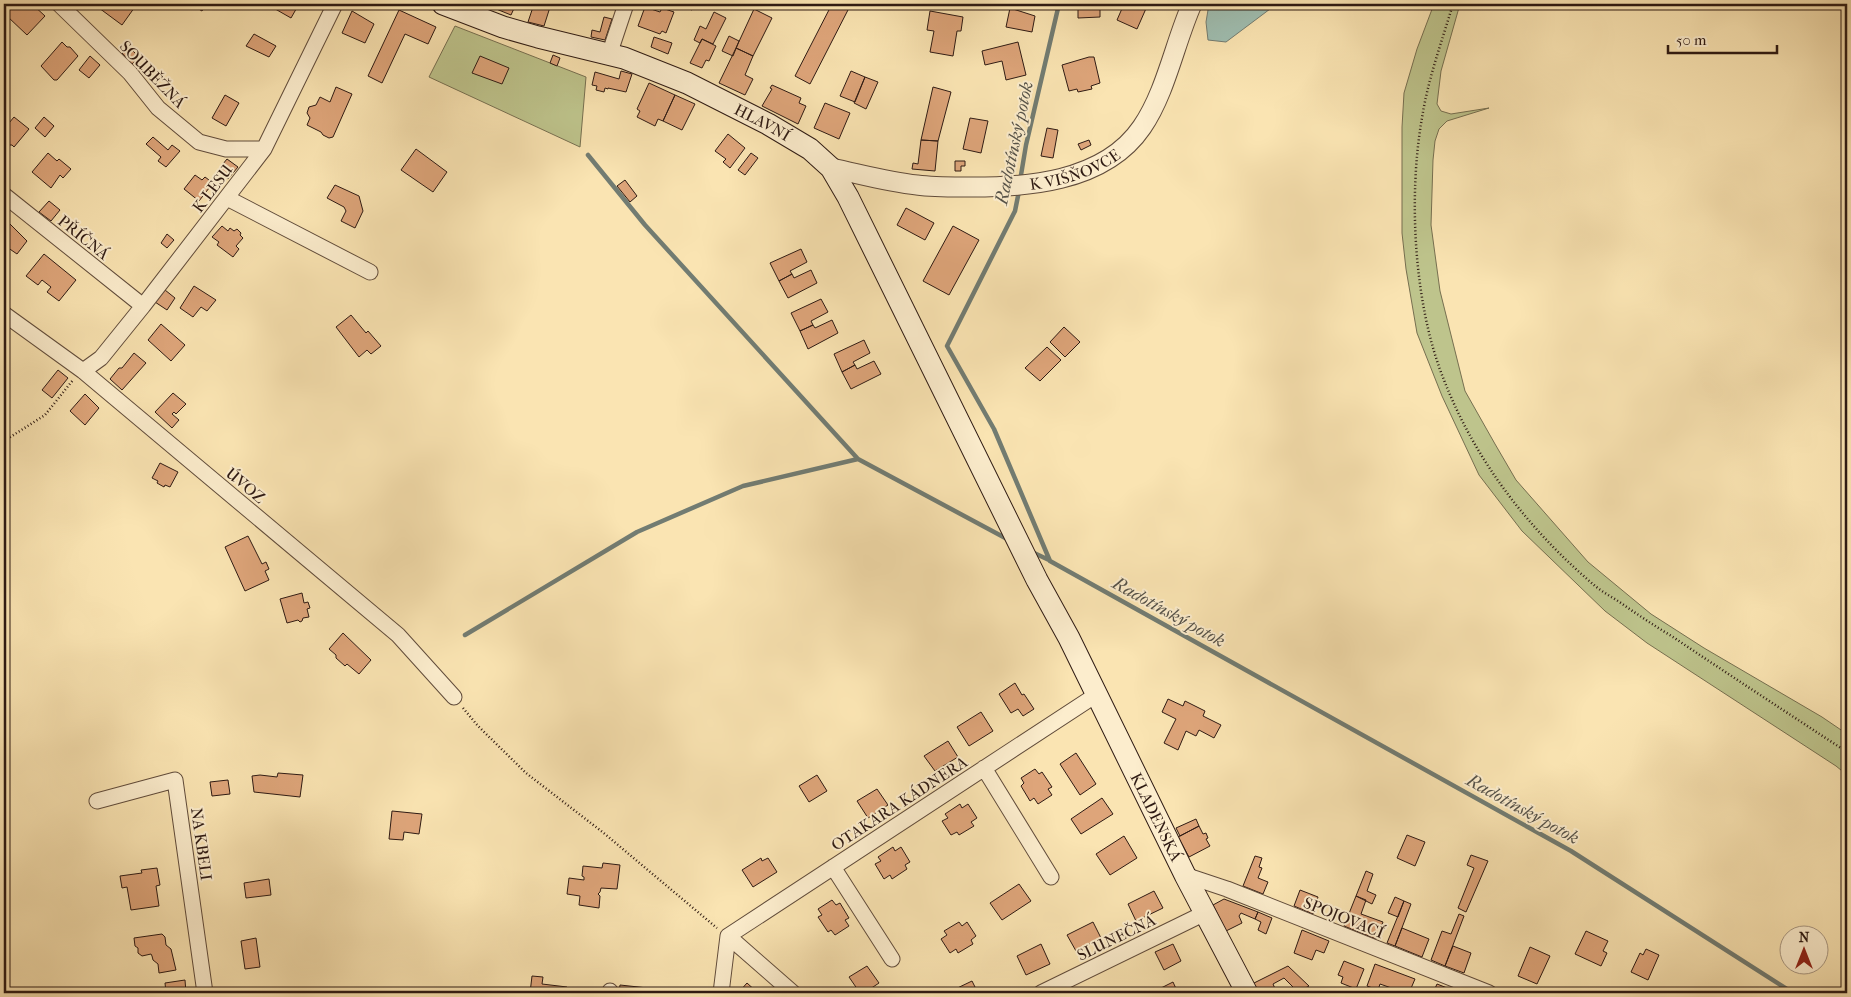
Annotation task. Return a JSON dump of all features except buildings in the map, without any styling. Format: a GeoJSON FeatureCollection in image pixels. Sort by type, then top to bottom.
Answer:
{"type":"FeatureCollection","features":[{"type":"Feature","properties":{"kind":"main road","name":"HLAVNÍ"},"geometry":{"type":"LineString","coordinates":[[443,4],[503,27],[643,64],[687,83],[798,140],[831,168],[848,197],[1037,580],[1069,638]]}},
{"type":"Feature","properties":{"kind":"main road","name":"KLADENSKÁ"},"geometry":{"type":"LineString","coordinates":[[1069,638],[1185,875],[1247,993]]}},
{"type":"Feature","properties":{"kind":"street","name":"SOUBĚŽNÁ"},"geometry":{"type":"LineString","coordinates":[[59,4],[130,74],[158,108],[200,142],[226,150],[264,149]]}},
{"type":"Feature","properties":{"kind":"street","name":"K LESU"},"geometry":{"type":"LineString","coordinates":[[83,371],[101,358],[264,149],[335,4]]}},
{"type":"Feature","properties":{"kind":"street"},"geometry":{"type":"LineString","coordinates":[[609,55],[626,4]]}},
{"type":"Feature","properties":{"kind":"street","name":"K VIŠŇOVCE"},"geometry":{"type":"LineString","coordinates":[[831,168],[920,186],[978,187],[1040,182],[1091,168],[1117,152],[1144,125],[1156,100],[1192,4]]}},
{"type":"Feature","properties":{"kind":"street","name":"PŘÍČNÁ"},"geometry":{"type":"LineString","coordinates":[[4,195],[143,306]]}},
{"type":"Feature","properties":{"kind":"street"},"geometry":{"type":"LineString","coordinates":[[227,198],[370,272]]}},
{"type":"Feature","properties":{"kind":"street","name":"ÚVOZ"},"geometry":{"type":"LineString","coordinates":[[4,314],[83,371],[398,635],[454,698]]}},
{"type":"Feature","properties":{"kind":"street","name":"OTAKARA KÁDNERA"},"geometry":{"type":"LineString","coordinates":[[728,936],[1096,695]]}},
{"type":"Feature","properties":{"kind":"street","name":"OTAKARA KÁDNERA"},"geometry":{"type":"LineString","coordinates":[[984,768],[1051,877]]}},
{"type":"Feature","properties":{"kind":"street","name":"NA KBELI"},"geometry":{"type":"LineString","coordinates":[[97,801],[175,780],[205,993]]}},
{"type":"Feature","properties":{"kind":"street","name":"OTAKARA KÁDNERA"},"geometry":{"type":"LineString","coordinates":[[833,867],[892,959]]}},
{"type":"Feature","properties":{"kind":"street","name":"SPOJOVACÍ"},"geometry":{"type":"LineString","coordinates":[[1185,875],[1227,889],[1489,993]]}},
{"type":"Feature","properties":{"kind":"street","name":"SLUNEČNÁ"},"geometry":{"type":"LineString","coordinates":[[1041,993],[1205,913]]}},
{"type":"Feature","properties":{"kind":"street"},"geometry":{"type":"LineString","coordinates":[[721,993],[728,936]]}},
{"type":"Feature","properties":{"kind":"street"},"geometry":{"type":"LineString","coordinates":[[728,936],[793,993]]}},
{"type":"Feature","properties":{"kind":"path"},"geometry":{"type":"LineString","coordinates":[[1453,4],[1427,92],[1421,120],[1415,176],[1415,229],[1420,286],[1432,344],[1443,380],[1475,446],[1511,500],[1540,534],[1595,586],[1847,752]]}},
{"type":"Feature","properties":{"kind":"path"},"geometry":{"type":"LineString","coordinates":[[4,441],[45,415],[83,371]]}},
{"type":"Feature","properties":{"kind":"path"},"geometry":{"type":"LineString","coordinates":[[454,698],[478,726],[526,773],[605,834],[728,936]]}},
{"type":"Feature","properties":{"kind":"green space"},"geometry":{"type":"Polygon","coordinates":[[[1434,4],[1460,4],[1441,71],[1437,104],[1441,111],[1451,114],[1489,108],[1447,121],[1439,129],[1435,141],[1433,160],[1431,225],[1440,291],[1465,391],[1516,480],[1588,562],[1651,614],[1847,734],[1847,775],[1647,643],[1605,611],[1522,531],[1479,475],[1442,396],[1417,333],[1402,233],[1402,127],[1404,93],[1417,49],[1434,4]]]}},
{"type":"Feature","properties":{"kind":"green space"},"geometry":{"type":"Polygon","coordinates":[[[455,26],[586,77],[580,147],[429,77],[455,26]]]}},
{"type":"Feature","properties":{"kind":"shaded area"},"geometry":{"type":"Polygon","coordinates":[[[1209,4],[1274,4],[1226,42],[1208,40],[1206,22],[1209,4]]]}},
{"type":"Feature","properties":{"kind":"waterway","name":"Radotínský potok"},"geometry":{"type":"LineString","coordinates":[[1020,181],[1026,145],[1059,4]]}},
{"type":"Feature","properties":{"kind":"waterway"},"geometry":{"type":"LineString","coordinates":[[588,155],[645,225],[858,459]]}},
{"type":"Feature","properties":{"kind":"waterway","name":"Radotínský potok"},"geometry":{"type":"LineString","coordinates":[[1019,191],[1015,211],[947,346],[994,429],[1050,561],[1571,851],[1793,993]]}},
{"type":"Feature","properties":{"kind":"waterway"},"geometry":{"type":"LineString","coordinates":[[465,635],[637,532],[743,486],[858,459],[1009,540]]}},
{"type":"Feature","properties":{"kind":"waterway"},"geometry":{"type":"LineString","coordinates":[[1032,552],[1049,560]]}}]}
